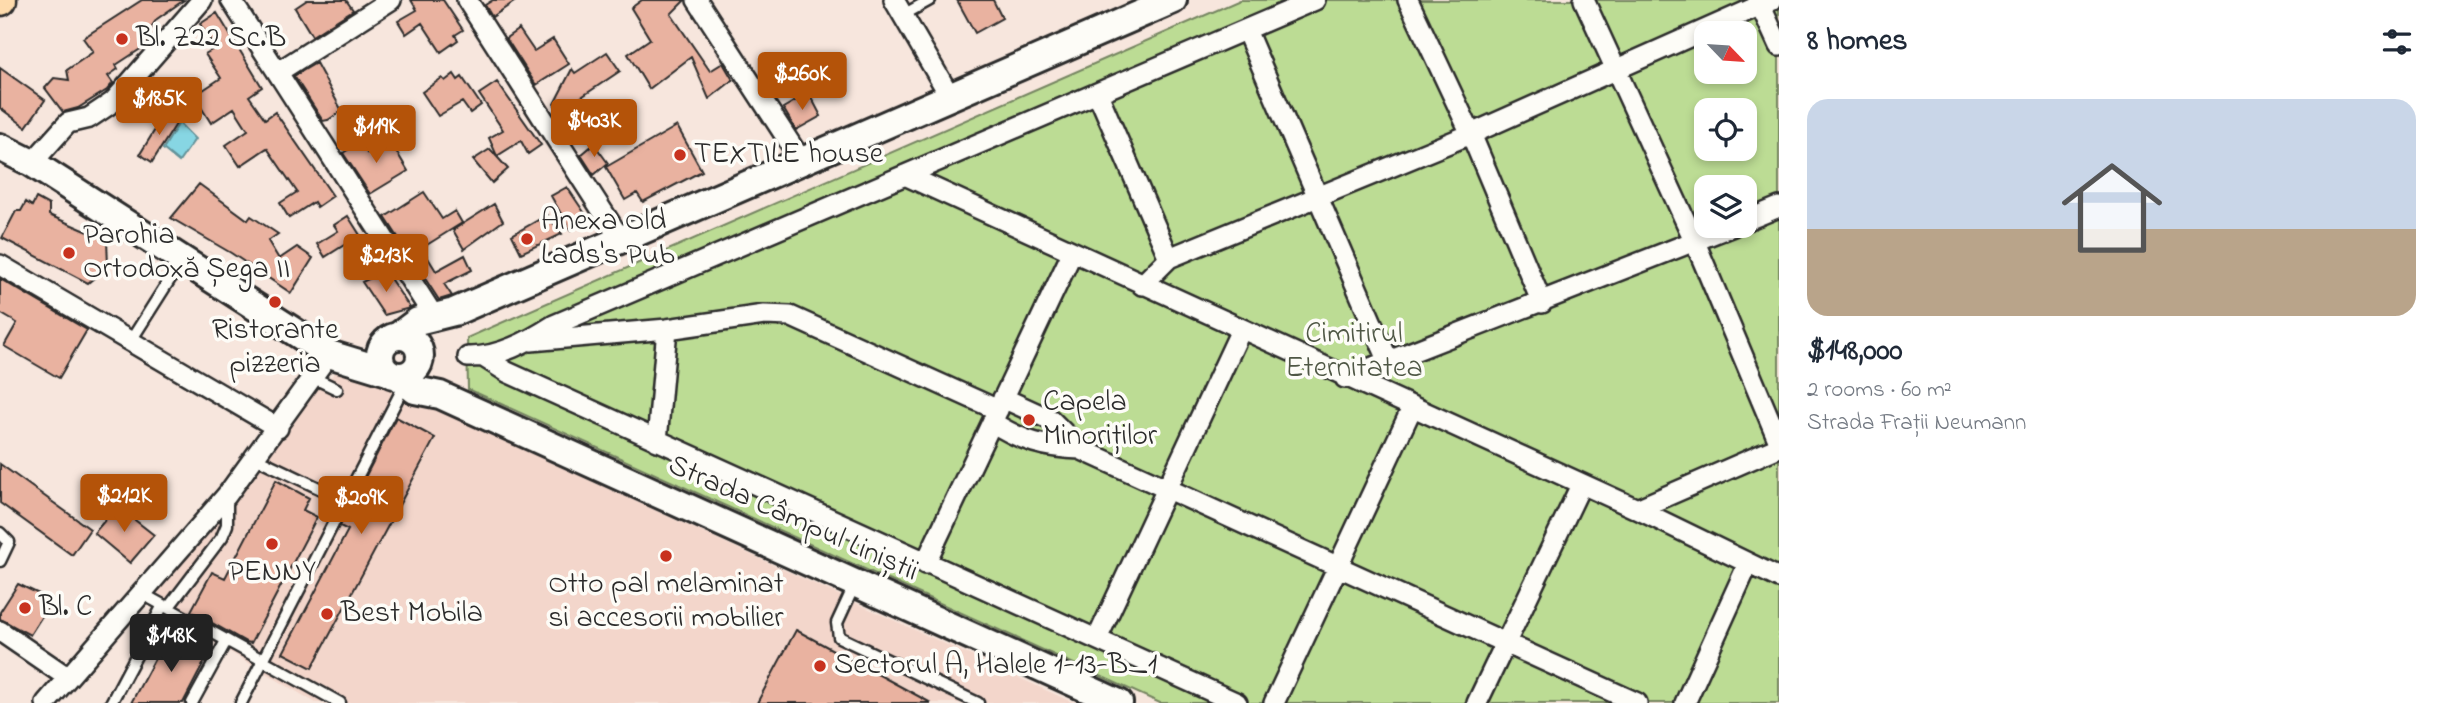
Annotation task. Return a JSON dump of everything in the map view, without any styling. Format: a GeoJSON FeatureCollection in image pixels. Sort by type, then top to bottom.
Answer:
{"type":"FeatureCollection","features":[{"type":"Feature","properties":{"kind":"street"},"geometry":{"type":"LineString","coordinates":[[17,155],[68,123],[89,118],[113,102],[202,0]]}},
{"type":"Feature","properties":{"kind":"street"},"geometry":{"type":"LineString","coordinates":[[231,0],[444,313]]}},
{"type":"Feature","properties":{"kind":"street"},"geometry":{"type":"LineString","coordinates":[[278,72],[391,0]]}},
{"type":"Feature","properties":{"kind":"street"},"geometry":{"type":"LineString","coordinates":[[467,0],[621,240]]}},
{"type":"Feature","properties":{"kind":"street"},"geometry":{"type":"LineString","coordinates":[[697,0],[801,160]]}},
{"type":"Feature","properties":{"kind":"street"},"geometry":{"type":"LineString","coordinates":[[406,370],[382,364],[380,354],[393,338],[412,324],[621,240],[1173,0]]}},
{"type":"Feature","properties":{"kind":"street"},"geometry":{"type":"LineString","coordinates":[[527,342],[554,325],[1315,0]]}},
{"type":"Feature","properties":{"kind":"street"},"geometry":{"type":"LineString","coordinates":[[1408,0],[1471,134],[1542,303]]}},
{"type":"Feature","properties":{"kind":"street"},"geometry":{"type":"LineString","coordinates":[[1584,0],[1695,242],[1779,442]]}},
{"type":"Feature","properties":{"kind":"street"},"geometry":{"type":"LineString","coordinates":[[1142,285],[1169,258],[1471,134],[1764,2],[1779,47]]}},
{"type":"Feature","properties":{"kind":"street"},"geometry":{"type":"LineString","coordinates":[[899,7],[951,97]]}},
{"type":"Feature","properties":{"kind":"street"},"geometry":{"type":"LineString","coordinates":[[1246,30],[1388,360]]}},
{"type":"Feature","properties":{"kind":"street"},"geometry":{"type":"LineString","coordinates":[[1098,94],[1169,258]]}},
{"type":"Feature","properties":{"kind":"street"},"geometry":{"type":"LineString","coordinates":[[0,137],[17,155],[332,355],[406,370]]}},
{"type":"Feature","properties":{"kind":"street"},"geometry":{"type":"LineString","coordinates":[[905,175],[1072,254],[1637,509],[1779,578]]}},
{"type":"Feature","properties":{"kind":"street"},"geometry":{"type":"LineString","coordinates":[[1757,216],[1779,207]]}},
{"type":"Feature","properties":{"kind":"street"},"geometry":{"type":"LineString","coordinates":[[1345,378],[1704,238]]}},
{"type":"Feature","properties":{"kind":"street"},"geometry":{"type":"LineString","coordinates":[[925,564],[1072,254]]}},
{"type":"Feature","properties":{"kind":"street"},"geometry":{"type":"LineString","coordinates":[[0,265],[278,428]]}},
{"type":"Feature","properties":{"kind":"street"},"geometry":{"type":"LineString","coordinates":[[406,370],[444,313]]}},
{"type":"Feature","properties":{"kind":"street"},"geometry":{"type":"LineString","coordinates":[[1080,449],[1051,420],[998,410],[790,316],[764,316],[667,329],[527,342],[476,357],[925,564],[1237,703]]}},
{"type":"Feature","properties":{"kind":"street"},"geometry":{"type":"LineString","coordinates":[[657,441],[667,329]]}},
{"type":"Feature","properties":{"kind":"street"},"geometry":{"type":"LineString","coordinates":[[1097,639],[1241,330]]}},
{"type":"Feature","properties":{"kind":"street"},"geometry":{"type":"LineString","coordinates":[[46,703],[227,495],[332,355],[393,338],[413,340],[406,370]]}},
{"type":"Feature","properties":{"kind":"street","name":"Strada Câmpul Liniștii"},"geometry":{"type":"LineString","coordinates":[[406,370],[419,392],[440,396],[1119,703]]}},
{"type":"Feature","properties":{"kind":"street"},"geometry":{"type":"LineString","coordinates":[[1274,703],[1412,408]]}},
{"type":"Feature","properties":{"kind":"street"},"geometry":{"type":"LineString","coordinates":[[998,410],[1022,440],[1039,445],[1080,449],[1637,703]]}},
{"type":"Feature","properties":{"kind":"street"},"geometry":{"type":"LineString","coordinates":[[1637,509],[1779,447]]}},
{"type":"Feature","properties":{"kind":"street"},"geometry":{"type":"LineString","coordinates":[[1478,703],[1581,485]]}},
{"type":"Feature","properties":{"kind":"street"},"geometry":{"type":"LineString","coordinates":[[1685,703],[1748,564]]}},
{"type":"Feature","properties":{"kind":"street"},"geometry":{"type":"LineString","coordinates":[[0,631],[67,677]]}},
{"type":"Feature","properties":{"kind":"lane"},"geometry":{"type":"LineString","coordinates":[[899,7],[930,0]]}},
{"type":"Feature","properties":{"kind":"lane"},"geometry":{"type":"LineString","coordinates":[[130,343],[182,260]]}},
{"type":"Feature","properties":{"kind":"lane"},"geometry":{"type":"LineString","coordinates":[[241,703],[406,370]]}},
{"type":"Feature","properties":{"kind":"lane"},"geometry":{"type":"LineString","coordinates":[[314,378],[337,390]]}},
{"type":"Feature","properties":{"kind":"lane"},"geometry":{"type":"LineString","coordinates":[[256,458],[323,490]]}},
{"type":"Feature","properties":{"kind":"lane"},"geometry":{"type":"LineString","coordinates":[[111,703],[165,606],[222,537],[227,525],[227,495]]}},
{"type":"Feature","properties":{"kind":"lane"},"geometry":{"type":"LineString","coordinates":[[0,533],[9,542],[0,561]]}},
{"type":"Feature","properties":{"kind":"lane"},"geometry":{"type":"LineString","coordinates":[[855,583],[837,623],[839,637],[974,702]]}},
{"type":"Feature","properties":{"kind":"lane"},"geometry":{"type":"LineString","coordinates":[[141,593],[334,701]]}},
{"type":"Feature","properties":{"kind":"lane"},"geometry":{"type":"LineString","coordinates":[[192,703],[226,641]]}},
{"type":"Feature","properties":{"kind":"shaded area"},"geometry":{"type":"Polygon","coordinates":[[[336,372],[356,373],[1074,703],[316,703],[146,602],[318,389],[336,372]]]}},
{"type":"Feature","properties":{"kind":"green space","name":"Cimitirul Eternitatea"},"geometry":{"type":"Polygon","coordinates":[[[1240,0],[1779,0],[1779,703],[1160,703],[468,389],[467,338],[1240,0]]]}},
{"type":"Feature","properties":{"kind":"water"},"geometry":{"type":"Polygon","coordinates":[[[179,123],[195,139],[179,162],[163,149],[179,123]]]}},
{"type":"Feature","properties":{"kind":"building"},"geometry":{"type":"Polygon","coordinates":[[[142,0],[184,0],[157,19],[152,26],[157,33],[145,46],[116,65],[118,69],[108,76],[113,83],[107,90],[78,108],[63,112],[45,88],[54,78],[69,80],[67,70],[93,52],[83,38],[142,0]]]}},
{"type":"Feature","properties":{"kind":"building"},"geometry":{"type":"Polygon","coordinates":[[[307,0],[346,0],[353,10],[312,36],[295,8],[307,0]]]}},
{"type":"Feature","properties":{"kind":"building"},"geometry":{"type":"Polygon","coordinates":[[[411,0],[443,0],[463,30],[455,35],[458,40],[441,52],[422,23],[406,34],[398,21],[417,10],[411,0]]]}},
{"type":"Feature","properties":{"kind":"building"},"geometry":{"type":"Polygon","coordinates":[[[493,0],[517,0],[492,17],[485,5],[493,0]]]}},
{"type":"Feature","properties":{"kind":"building"},"geometry":{"type":"Polygon","coordinates":[[[642,0],[685,0],[671,14],[710,71],[723,63],[733,80],[709,99],[691,57],[649,89],[628,54],[650,39],[631,8],[642,0]]]}},
{"type":"Feature","properties":{"kind":"building"},"geometry":{"type":"Polygon","coordinates":[[[957,0],[993,0],[1002,18],[975,33],[957,0]]]}},
{"type":"Feature","properties":{"kind":"building"},"geometry":{"type":"Polygon","coordinates":[[[217,13],[262,87],[249,96],[265,119],[275,112],[333,196],[317,207],[314,202],[289,218],[280,203],[297,192],[267,148],[240,166],[226,145],[248,130],[234,108],[211,123],[194,96],[221,78],[205,54],[215,48],[200,24],[217,13]]]}},
{"type":"Feature","properties":{"kind":"building"},"geometry":{"type":"Polygon","coordinates":[[[519,29],[534,51],[553,39],[569,64],[536,85],[506,38],[519,29]]]}},
{"type":"Feature","properties":{"kind":"building"},"geometry":{"type":"Polygon","coordinates":[[[607,52],[620,71],[580,98],[594,119],[573,133],[554,104],[572,69],[575,73],[607,52]]]}},
{"type":"Feature","properties":{"kind":"building"},"geometry":{"type":"Polygon","coordinates":[[[316,63],[342,111],[323,121],[294,76],[316,63]]]}},
{"type":"Feature","properties":{"kind":"building"},"geometry":{"type":"Polygon","coordinates":[[[0,68],[45,100],[26,127],[0,108],[0,68]]]}},
{"type":"Feature","properties":{"kind":"building"},"geometry":{"type":"Polygon","coordinates":[[[454,74],[458,80],[462,77],[481,105],[470,113],[462,102],[438,116],[422,92],[442,78],[445,81],[454,74]]]}},
{"type":"Feature","properties":{"kind":"building"},"geometry":{"type":"Polygon","coordinates":[[[497,82],[541,145],[528,154],[521,141],[497,156],[489,138],[503,130],[479,94],[497,82]]]}},
{"type":"Feature","properties":{"kind":"building"},"geometry":{"type":"Polygon","coordinates":[[[809,93],[821,116],[796,130],[783,108],[809,93]]]}},
{"type":"Feature","properties":{"kind":"building"},"geometry":{"type":"Polygon","coordinates":[[[166,112],[178,121],[152,162],[140,154],[166,112]]]}},
{"type":"Feature","properties":{"kind":"building"},"geometry":{"type":"Polygon","coordinates":[[[677,126],[702,171],[643,202],[637,193],[625,200],[606,167],[677,126]]]}},
{"type":"Feature","properties":{"kind":"building"},"geometry":{"type":"Polygon","coordinates":[[[389,139],[408,171],[370,194],[343,153],[360,142],[367,153],[389,139]]]}},
{"type":"Feature","properties":{"kind":"building"},"geometry":{"type":"Polygon","coordinates":[[[594,144],[608,163],[594,175],[581,155],[594,144]]]}},
{"type":"Feature","properties":{"kind":"building"},"geometry":{"type":"Polygon","coordinates":[[[490,149],[508,169],[492,183],[473,160],[490,149]]]}},
{"type":"Feature","properties":{"kind":"building"},"geometry":{"type":"Polygon","coordinates":[[[199,184],[248,220],[251,216],[278,234],[268,241],[279,259],[297,247],[313,258],[291,293],[231,253],[171,218],[199,184]]]}},
{"type":"Feature","properties":{"kind":"building"},"geometry":{"type":"Polygon","coordinates":[[[567,187],[590,221],[570,230],[551,196],[567,187]]]}},
{"type":"Feature","properties":{"kind":"building"},"geometry":{"type":"Polygon","coordinates":[[[424,192],[442,219],[455,211],[462,223],[422,248],[436,271],[465,255],[472,270],[444,284],[452,296],[439,300],[385,217],[424,192]]]}},
{"type":"Feature","properties":{"kind":"building","name":"Parohia Ortodoxă Șega II"},"geometry":{"type":"Polygon","coordinates":[[[36,198],[49,205],[49,215],[107,240],[108,266],[88,283],[2,238],[16,211],[21,211],[26,202],[32,206],[36,198]]]}},
{"type":"Feature","properties":{"kind":"building"},"geometry":{"type":"Polygon","coordinates":[[[494,204],[503,221],[464,249],[453,230],[494,204]]]}},
{"type":"Feature","properties":{"kind":"building"},"geometry":{"type":"Polygon","coordinates":[[[547,215],[562,234],[521,253],[512,235],[547,215]]]}},
{"type":"Feature","properties":{"kind":"building"},"geometry":{"type":"Polygon","coordinates":[[[348,216],[360,235],[325,257],[317,244],[338,231],[334,225],[348,216]]]}},
{"type":"Feature","properties":{"kind":"building"},"geometry":{"type":"Polygon","coordinates":[[[385,271],[410,308],[384,315],[362,282],[385,271]]]}},
{"type":"Feature","properties":{"kind":"building"},"geometry":{"type":"Polygon","coordinates":[[[0,279],[87,330],[59,378],[4,346],[17,323],[0,313],[0,279]]]}},
{"type":"Feature","properties":{"kind":"building"},"geometry":{"type":"Polygon","coordinates":[[[396,417],[435,438],[312,668],[283,653],[348,530],[340,526],[396,417]]]}},
{"type":"Feature","properties":{"kind":"building"},"geometry":{"type":"Polygon","coordinates":[[[0,464],[90,529],[72,555],[0,503],[0,464]]]}},
{"type":"Feature","properties":{"kind":"building","name":"PENNY"},"geometry":{"type":"Polygon","coordinates":[[[276,480],[309,498],[303,510],[317,517],[251,643],[191,611],[212,572],[225,578],[276,480]]]}},
{"type":"Feature","properties":{"kind":"building"},"geometry":{"type":"Polygon","coordinates":[[[117,506],[154,535],[130,563],[94,533],[117,506]]]}},
{"type":"Feature","properties":{"kind":"building","name":"Bl. C"},"geometry":{"type":"Polygon","coordinates":[[[18,584],[43,596],[41,599],[49,605],[30,635],[0,619],[0,612],[18,584]]]}},
{"type":"Feature","properties":{"kind":"building","name":"Sectorul A, Halele 1-13-B_1"},"geometry":{"type":"Polygon","coordinates":[[[796,630],[931,703],[757,703],[796,630]]]}},
{"type":"Feature","properties":{"kind":"building"},"geometry":{"type":"Polygon","coordinates":[[[167,636],[207,657],[183,703],[131,703],[167,636]]]}},
{"type":"Feature","properties":{"kind":"place","name":"Bl. Z22 Sc.B"},"geometry":{"type":"Point","coordinates":[122,39]}},
{"type":"Feature","properties":{"kind":"place","name":"TEXTILE house"},"geometry":{"type":"Point","coordinates":[680,155]}},
{"type":"Feature","properties":{"kind":"place","name":"Anexa Old Lads's Pub"},"geometry":{"type":"Point","coordinates":[527,239]}},
{"type":"Feature","properties":{"kind":"place","name":"Parohia Ortodoxă Șega II"},"geometry":{"type":"Point","coordinates":[69,253]}},
{"type":"Feature","properties":{"kind":"place","name":"Ristorante pizzeria"},"geometry":{"type":"Point","coordinates":[275,302]}},
{"type":"Feature","properties":{"kind":"place","name":"Capela Minoriților"},"geometry":{"type":"Point","coordinates":[1029,420]}},
{"type":"Feature","properties":{"kind":"place","name":"PENNY"},"geometry":{"type":"Point","coordinates":[272,544]}},
{"type":"Feature","properties":{"kind":"place","name":"Otto pal melaminat si accesorii mobilier"},"geometry":{"type":"Point","coordinates":[666,556]}},
{"type":"Feature","properties":{"kind":"place","name":"Bl. C"},"geometry":{"type":"Point","coordinates":[25,608]}},
{"type":"Feature","properties":{"kind":"place","name":"Best Mobila"},"geometry":{"type":"Point","coordinates":[327,614]}},
{"type":"Feature","properties":{"kind":"place","name":"Sectorul A, Halele 1-13-B_1"},"geometry":{"type":"Point","coordinates":[820,666]}}]}
